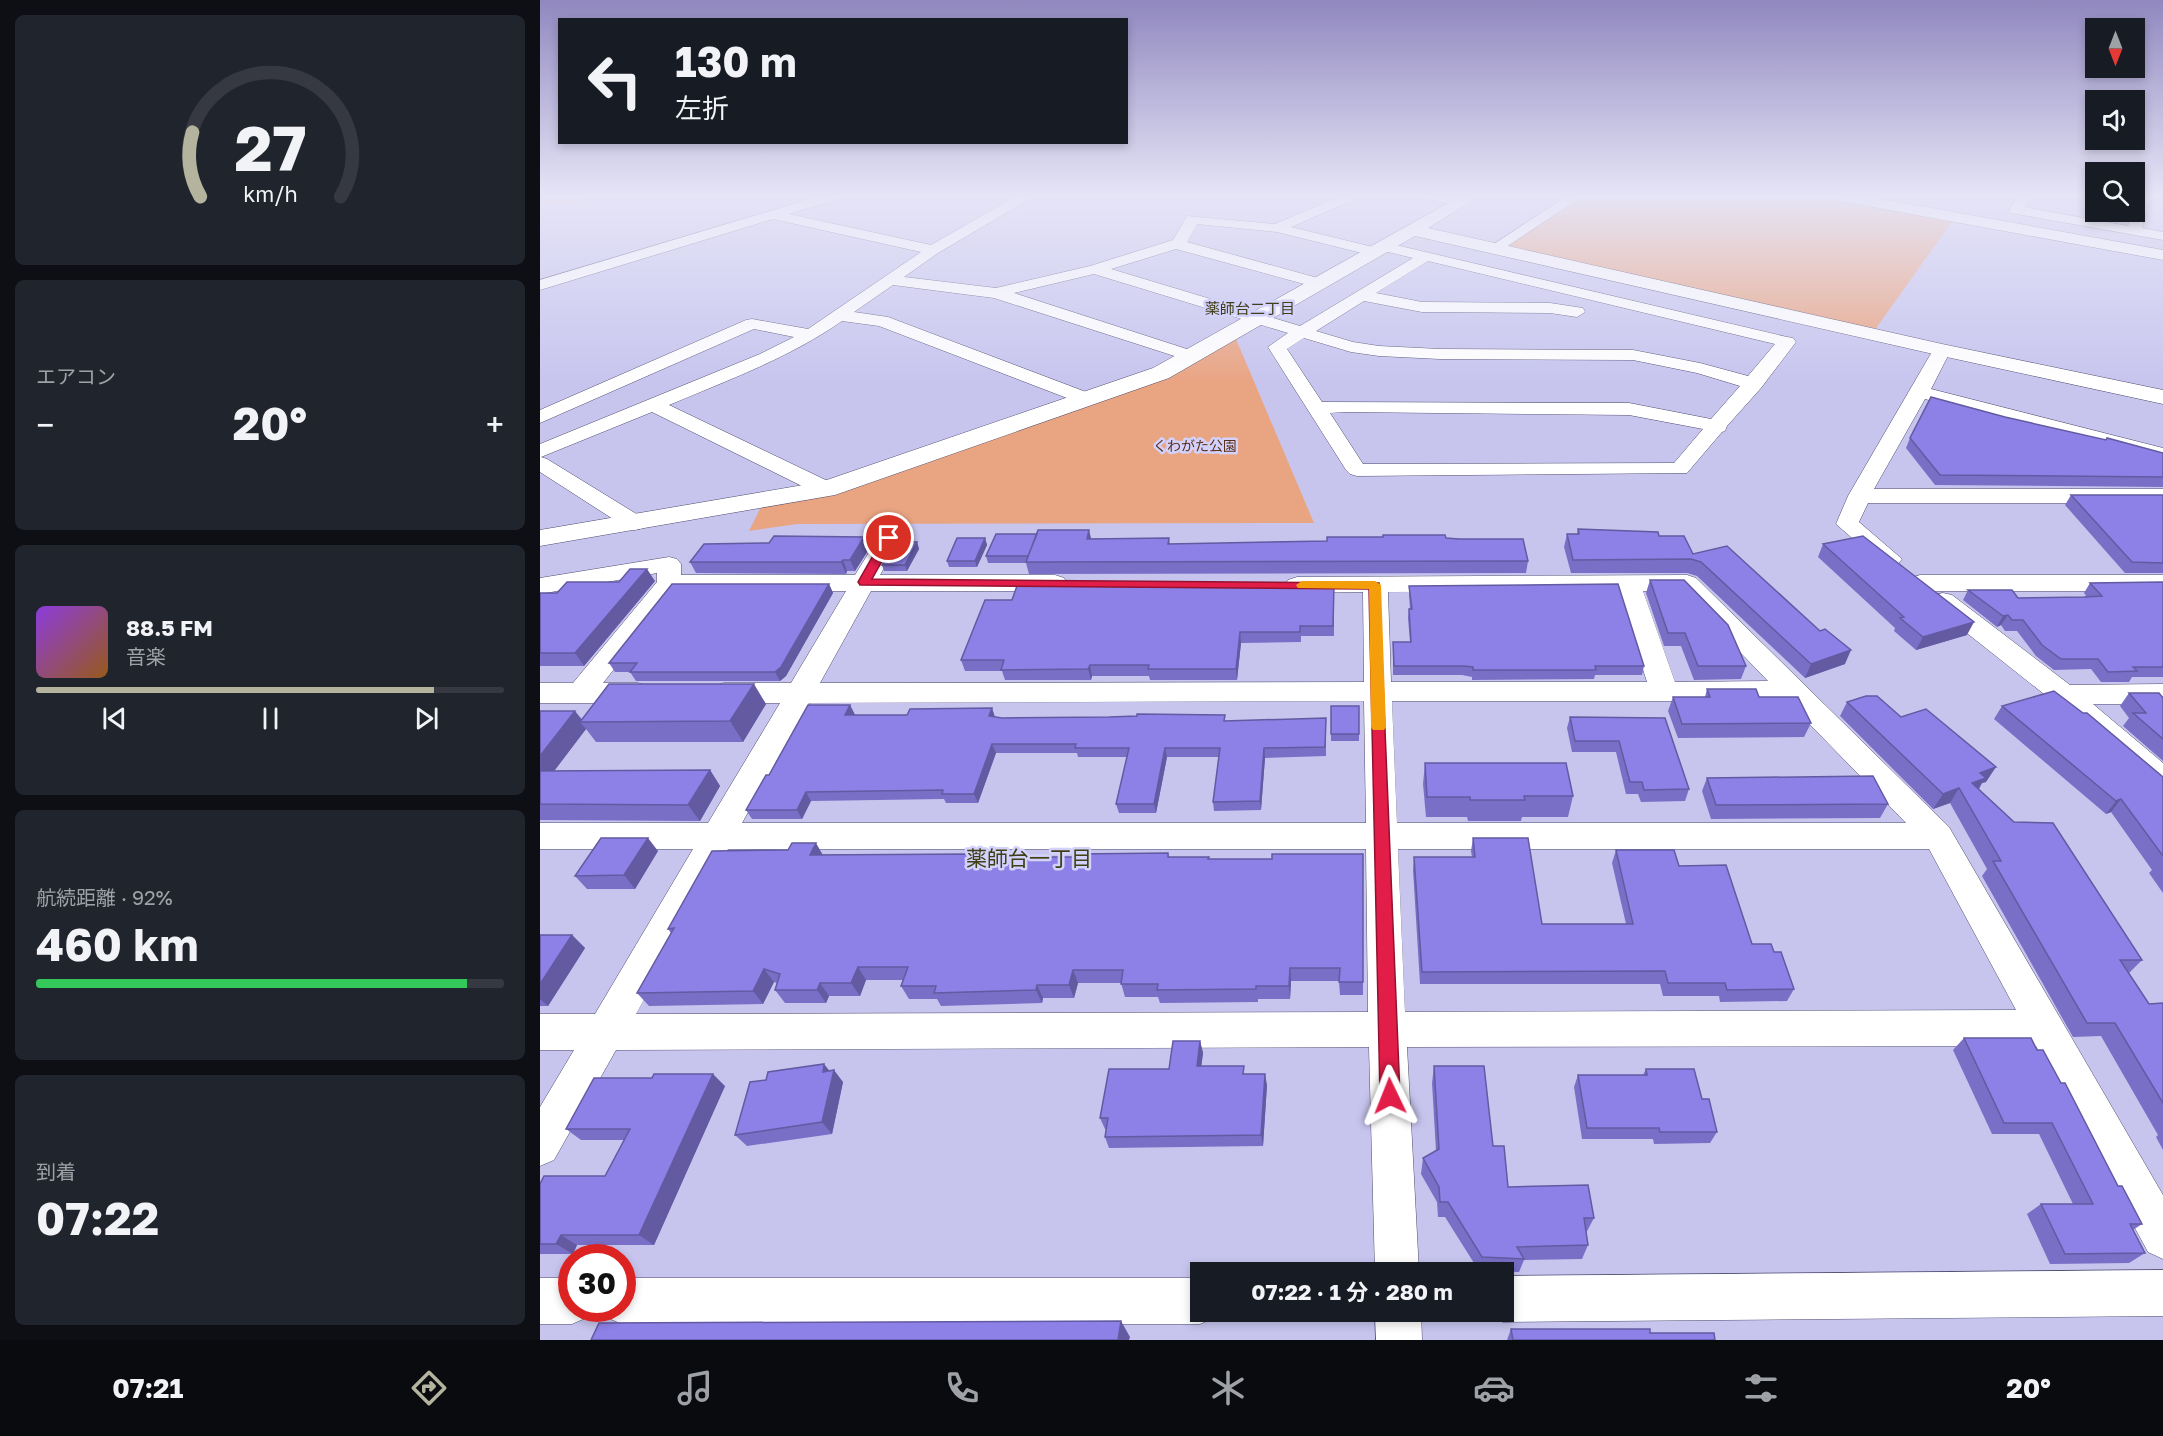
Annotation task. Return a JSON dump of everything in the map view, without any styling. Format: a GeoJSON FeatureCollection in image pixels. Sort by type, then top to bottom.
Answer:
{"type":"FeatureCollection","features":[{"type":"Feature","properties":{"kind":"street"},"geometry":{"type":"LineString","coordinates":[[540,285],[627,259]]}},
{"type":"Feature","properties":{"kind":"street"},"geometry":{"type":"LineString","coordinates":[[540,452],[766,358],[842,316],[920,259]]}},
{"type":"Feature","properties":{"kind":"street"},"geometry":{"type":"LineString","coordinates":[[996,293],[1129,259]]}},
{"type":"Feature","properties":{"kind":"street"},"geometry":{"type":"LineString","coordinates":[[1229,259],[1319,283]]}},
{"type":"Feature","properties":{"kind":"street"},"geometry":{"type":"LineString","coordinates":[[540,538],[826,489],[1161,373],[1361,259]]}},
{"type":"Feature","properties":{"kind":"street"},"geometry":{"type":"LineString","coordinates":[[1421,259],[1277,347],[1357,470],[1680,469],[1718,427],[1787,342],[1592,294],[1431,259]]}},
{"type":"Feature","properties":{"kind":"street"},"geometry":{"type":"LineString","coordinates":[[1541,259],[1942,350],[2163,397]]}},
{"type":"Feature","properties":{"kind":"street"},"geometry":{"type":"LineString","coordinates":[[1095,269],[1258,318],[1299,333],[1334,343],[1379,351],[1440,354],[1582,340],[1633,355],[1667,360],[1754,384]]}},
{"type":"Feature","properties":{"kind":"street"},"geometry":{"type":"LineString","coordinates":[[888,280],[996,293],[1190,356]]}},
{"type":"Feature","properties":{"kind":"street"},"geometry":{"type":"LineString","coordinates":[[1582,340],[1577,309],[1592,294]]}},
{"type":"Feature","properties":{"kind":"street"},"geometry":{"type":"LineString","coordinates":[[1360,296],[1422,307],[1550,308],[1577,312]]}},
{"type":"Feature","properties":{"kind":"street"},"geometry":{"type":"LineString","coordinates":[[842,316],[882,321],[1087,399]]}},
{"type":"Feature","properties":{"kind":"street"},"geometry":{"type":"LineString","coordinates":[[540,417],[752,324],[811,335]]}},
{"type":"Feature","properties":{"kind":"street"},"geometry":{"type":"LineString","coordinates":[[1942,350],[1922,392],[1859,496],[1847,524],[2064,695],[2163,780]]}},
{"type":"Feature","properties":{"kind":"street"},"geometry":{"type":"LineString","coordinates":[[1922,392],[2163,454]]}},
{"type":"Feature","properties":{"kind":"street"},"geometry":{"type":"LineString","coordinates":[[654,405],[826,489]]}},
{"type":"Feature","properties":{"kind":"street"},"geometry":{"type":"LineString","coordinates":[[1318,408],[1345,406],[1629,409],[1668,415],[1718,427]]}},
{"type":"Feature","properties":{"kind":"street"},"geometry":{"type":"LineString","coordinates":[[540,464],[635,523]]}},
{"type":"Feature","properties":{"kind":"street"},"geometry":{"type":"LineString","coordinates":[[1859,496],[2163,496]]}},
{"type":"Feature","properties":{"kind":"street"},"geometry":{"type":"LineString","coordinates":[[540,1146],[889,538]]}},
{"type":"Feature","properties":{"kind":"street"},"geometry":{"type":"LineString","coordinates":[[540,586],[669,564],[669,583],[580,693]]}},
{"type":"Feature","properties":{"kind":"street"},"geometry":{"type":"LineString","coordinates":[[669,583],[1078,584]]}},
{"type":"Feature","properties":{"kind":"street"},"geometry":{"type":"LineString","coordinates":[[1268,585],[1687,583],[1938,836],[2163,1237]]}},
{"type":"Feature","properties":{"kind":"street"},"geometry":{"type":"LineString","coordinates":[[1920,583],[2163,583]]}},
{"type":"Feature","properties":{"kind":"street"},"geometry":{"type":"LineString","coordinates":[[1628,584],[1664,692]]}},
{"type":"Feature","properties":{"kind":"street"},"geometry":{"type":"LineString","coordinates":[[1375,585],[1387,1030],[1397,1262]]}},
{"type":"Feature","properties":{"kind":"street"},"geometry":{"type":"LineString","coordinates":[[696,693],[1795,691]]}},
{"type":"Feature","properties":{"kind":"street"},"geometry":{"type":"LineString","coordinates":[[540,693],[662,693]]}},
{"type":"Feature","properties":{"kind":"street"},"geometry":{"type":"LineString","coordinates":[[2064,695],[2163,694]]}},
{"type":"Feature","properties":{"kind":"street"},"geometry":{"type":"LineString","coordinates":[[540,836],[1938,836]]}},
{"type":"Feature","properties":{"kind":"street"},"geometry":{"type":"LineString","coordinates":[[540,1032],[2045,1028]]}},
{"type":"Feature","properties":{"kind":"street"},"geometry":{"type":"LineString","coordinates":[[1514,1299],[2163,1293]]}},
{"type":"Feature","properties":{"kind":"street"},"geometry":{"type":"LineString","coordinates":[[636,1301],[1190,1300]]}},
{"type":"Feature","properties":{"kind":"street"},"geometry":{"type":"LineString","coordinates":[[540,1301],[558,1301]]}},
{"type":"Feature","properties":{"kind":"street"},"geometry":{"type":"LineString","coordinates":[[1399,1322],[1400,1340]]}},
{"type":"Feature","properties":{"kind":"green space"},"geometry":{"type":"Polygon","coordinates":[[[1541,259],[1926,259],[1872,334],[1541,259]]]}},
{"type":"Feature","properties":{"kind":"green space","name":"くわがた公園"},"geometry":{"type":"Polygon","coordinates":[[[1233,332],[1314,523],[797,524],[749,531],[764,501],[1087,399],[1233,332]]]}},
{"type":"Feature","properties":{"kind":"building"},"geometry":{"type":"Polygon","coordinates":[[[1931,397],[2005,417],[2106,440],[2107,438],[2163,453],[2163,477],[1940,475],[1910,438],[1931,397]]]}},
{"type":"Feature","properties":{"kind":"building"},"geometry":{"type":"Polygon","coordinates":[[[2071,495],[2163,495],[2163,563],[2132,562],[2071,495]]]}},
{"type":"Feature","properties":{"kind":"building"},"geometry":{"type":"Polygon","coordinates":[[[1578,529],[1658,532],[1659,536],[1684,536],[1693,554],[1727,546],[1820,631],[1825,629],[1851,650],[1811,664],[1701,562],[1691,559],[1573,560],[1567,534],[1579,534],[1578,529]]]}},
{"type":"Feature","properties":{"kind":"building"},"geometry":{"type":"Polygon","coordinates":[[[1038,530],[1089,530],[1087,539],[1169,538],[1168,544],[1327,541],[1327,537],[1383,537],[1383,535],[1445,535],[1446,538],[1459,539],[1523,539],[1528,561],[1026,562],[1038,530]]]}},
{"type":"Feature","properties":{"kind":"building"},"geometry":{"type":"Polygon","coordinates":[[[996,534],[1037,534],[1028,556],[986,556],[996,534]]]}},
{"type":"Feature","properties":{"kind":"building"},"geometry":{"type":"Polygon","coordinates":[[[774,536],[864,537],[850,560],[841,562],[690,562],[704,544],[769,543],[774,536]]]}},
{"type":"Feature","properties":{"kind":"building"},"geometry":{"type":"Polygon","coordinates":[[[1863,536],[1974,622],[1923,637],[1823,544],[1863,536]]]}},
{"type":"Feature","properties":{"kind":"building"},"geometry":{"type":"Polygon","coordinates":[[[957,538],[985,538],[975,561],[947,561],[957,538]]]}},
{"type":"Feature","properties":{"kind":"building"},"geometry":{"type":"Polygon","coordinates":[[[895,542],[917,542],[905,565],[882,565],[895,542]]]}},
{"type":"Feature","properties":{"kind":"building"},"geometry":{"type":"Polygon","coordinates":[[[630,569],[647,569],[575,653],[540,653],[540,593],[557,593],[567,582],[619,582],[630,569]]]}},
{"type":"Feature","properties":{"kind":"building"},"geometry":{"type":"Polygon","coordinates":[[[1650,580],[1684,580],[1728,625],[1746,666],[1698,666],[1685,633],[1668,633],[1650,580]]]}},
{"type":"Feature","properties":{"kind":"building"},"geometry":{"type":"Polygon","coordinates":[[[2163,582],[2163,667],[2133,667],[2137,671],[2108,672],[2098,659],[2061,659],[2042,645],[2023,620],[2012,620],[2008,615],[2003,616],[1968,590],[2012,590],[2018,598],[2084,597],[2102,596],[2090,583],[2163,582]]]}},
{"type":"Feature","properties":{"kind":"building"},"geometry":{"type":"Polygon","coordinates":[[[1018,583],[1334,584],[1333,626],[1300,626],[1300,632],[1240,632],[1236,669],[1148,669],[1149,665],[1090,665],[1088,669],[1001,670],[1004,660],[961,660],[985,600],[1012,600],[1018,583]]]}},
{"type":"Feature","properties":{"kind":"building"},"geometry":{"type":"Polygon","coordinates":[[[672,584],[829,584],[781,667],[775,672],[630,672],[637,663],[609,663],[672,584]]]}},
{"type":"Feature","properties":{"kind":"building"},"geometry":{"type":"Polygon","coordinates":[[[1618,584],[1644,666],[1595,666],[1596,670],[1473,670],[1473,667],[1463,666],[1394,666],[1393,642],[1411,642],[1409,609],[1412,609],[1409,586],[1618,584]]]}},
{"type":"Feature","properties":{"kind":"building"},"geometry":{"type":"Polygon","coordinates":[[[609,684],[754,684],[730,721],[580,722],[609,684]]]}},
{"type":"Feature","properties":{"kind":"building"},"geometry":{"type":"Polygon","coordinates":[[[1707,689],[1756,689],[1759,697],[1798,697],[1811,723],[1682,724],[1673,697],[1710,697],[1707,689]]]}},
{"type":"Feature","properties":{"kind":"building"},"geometry":{"type":"Polygon","coordinates":[[[2054,691],[2083,713],[2087,713],[2163,777],[2163,856],[2121,799],[2116,801],[2002,706],[2054,691]]]}},
{"type":"Feature","properties":{"kind":"building"},"geometry":{"type":"Polygon","coordinates":[[[2129,693],[2159,693],[2163,698],[2163,739],[2133,713],[2146,713],[2129,693]]]}},
{"type":"Feature","properties":{"kind":"building"},"geometry":{"type":"Polygon","coordinates":[[[1866,696],[1877,696],[1901,717],[1926,709],[1996,767],[1980,773],[1986,778],[1972,783],[2014,822],[2053,823],[2142,960],[2120,960],[2149,1004],[2163,1003],[2163,1103],[2115,1023],[2087,1023],[1993,861],[2001,861],[1959,788],[1943,794],[1847,702],[1866,696]]]}},
{"type":"Feature","properties":{"kind":"building"},"geometry":{"type":"Polygon","coordinates":[[[808,705],[850,705],[845,715],[907,715],[910,709],[992,708],[989,716],[1002,718],[1109,717],[1137,716],[1137,714],[1225,715],[1224,721],[1326,718],[1325,747],[1264,748],[1260,801],[1213,802],[1220,748],[1165,748],[1154,804],[1116,804],[1129,748],[1075,748],[1076,744],[992,744],[974,794],[942,794],[943,790],[806,792],[797,810],[746,810],[766,775],[769,775],[808,705]]]}},
{"type":"Feature","properties":{"kind":"building"},"geometry":{"type":"Polygon","coordinates":[[[1331,706],[1359,706],[1359,734],[1331,734],[1331,706]]]}},
{"type":"Feature","properties":{"kind":"building"},"geometry":{"type":"Polygon","coordinates":[[[540,711],[575,711],[540,756],[540,711]]]}},
{"type":"Feature","properties":{"kind":"building"},"geometry":{"type":"Polygon","coordinates":[[[1570,717],[1665,718],[1689,789],[1644,790],[1642,782],[1630,782],[1619,741],[1575,741],[1570,717]]]}},
{"type":"Feature","properties":{"kind":"building"},"geometry":{"type":"Polygon","coordinates":[[[1425,763],[1566,763],[1573,796],[1524,796],[1525,800],[1427,797],[1425,763]]]}},
{"type":"Feature","properties":{"kind":"building"},"geometry":{"type":"Polygon","coordinates":[[[710,770],[688,805],[540,804],[540,771],[710,770]]]}},
{"type":"Feature","properties":{"kind":"building"},"geometry":{"type":"Polygon","coordinates":[[[1873,776],[1888,804],[1716,805],[1707,778],[1873,776]]]}},
{"type":"Feature","properties":{"kind":"building"},"geometry":{"type":"Polygon","coordinates":[[[601,838],[648,838],[624,875],[575,876],[601,838]]]}},
{"type":"Feature","properties":{"kind":"building"},"geometry":{"type":"Polygon","coordinates":[[[1473,838],[1528,838],[1542,924],[1633,924],[1616,850],[1674,850],[1679,866],[1726,865],[1752,944],[1771,944],[1774,952],[1781,952],[1794,989],[1727,990],[1725,983],[1668,983],[1665,971],[1422,972],[1414,857],[1475,857],[1473,838]]]}},
{"type":"Feature","properties":{"kind":"building"},"geometry":{"type":"Polygon","coordinates":[[[792,843],[816,843],[810,855],[969,854],[968,859],[1168,853],[1168,857],[1272,859],[1272,854],[1363,854],[1363,982],[1339,982],[1340,968],[1290,968],[1289,986],[1256,986],[1256,989],[1157,990],[1158,984],[1121,984],[1123,970],[1073,970],[1069,985],[1037,985],[1036,990],[934,993],[936,986],[901,986],[908,967],[858,967],[851,983],[820,983],[817,990],[775,990],[780,974],[764,969],[753,991],[637,993],[674,928],[668,929],[712,851],[788,850],[792,843]]]}},
{"type":"Feature","properties":{"kind":"building"},"geometry":{"type":"Polygon","coordinates":[[[540,935],[572,935],[540,984],[540,935]]]}},
{"type":"Feature","properties":{"kind":"building"},"geometry":{"type":"Polygon","coordinates":[[[1964,1038],[2031,1038],[2037,1050],[2043,1050],[2061,1083],[2065,1083],[2118,1186],[2122,1186],[2142,1224],[2130,1224],[2145,1253],[2065,1254],[2041,1204],[2093,1204],[2052,1123],[2004,1123],[1964,1038]]]}},
{"type":"Feature","properties":{"kind":"building"},"geometry":{"type":"Polygon","coordinates":[[[1173,1041],[1200,1041],[1197,1066],[1244,1066],[1243,1074],[1265,1074],[1261,1135],[1105,1137],[1108,1118],[1100,1118],[1109,1069],[1169,1069],[1173,1041]]]}},
{"type":"Feature","properties":{"kind":"building"},"geometry":{"type":"Polygon","coordinates":[[[824,1064],[823,1072],[834,1070],[822,1122],[735,1135],[750,1082],[766,1080],[768,1072],[824,1064]]]}},
{"type":"Feature","properties":{"kind":"building"},"geometry":{"type":"Polygon","coordinates":[[[1434,1066],[1484,1066],[1493,1146],[1504,1146],[1508,1187],[1588,1185],[1594,1218],[1584,1218],[1588,1245],[1517,1247],[1524,1259],[1482,1257],[1448,1202],[1440,1202],[1439,1187],[1423,1158],[1439,1149],[1434,1066]]]}},
{"type":"Feature","properties":{"kind":"building"},"geometry":{"type":"Polygon","coordinates":[[[1646,1069],[1694,1069],[1702,1099],[1709,1099],[1717,1132],[1660,1132],[1659,1128],[1587,1128],[1578,1075],[1647,1075],[1646,1069]]]}},
{"type":"Feature","properties":{"kind":"building"},"geometry":{"type":"Polygon","coordinates":[[[654,1074],[713,1074],[639,1235],[561,1235],[556,1244],[540,1244],[540,1184],[544,1176],[605,1176],[630,1129],[566,1129],[594,1078],[652,1078],[654,1074]]]}},
{"type":"Feature","properties":{"kind":"building"},"geometry":{"type":"Polygon","coordinates":[[[1121,1321],[1118,1340],[591,1340],[599,1323],[1121,1321]]]}},
{"type":"Feature","properties":{"kind":"building"},"geometry":{"type":"Polygon","coordinates":[[[1511,1329],[1650,1329],[1650,1333],[1714,1333],[1715,1340],[1513,1340],[1511,1329]]]}},
{"type":"Feature","properties":{"kind":"slow traffic"},"geometry":{"type":"LineString","coordinates":[[1302,585],[1375,585],[1378,727]]}},
{"type":"Feature","properties":{"kind":"district","name":"薬師台二丁目"},"geometry":{"type":"Point","coordinates":[1250,308]}},
{"type":"Feature","properties":{"kind":"district","name":"薬師台一丁目"},"geometry":{"type":"Point","coordinates":[1029,858]}},
{"type":"Feature","properties":{"kind":"route"},"geometry":{"type":"LineString","coordinates":[[889,538],[864,582],[1375,585],[1390,1096]]}}]}
